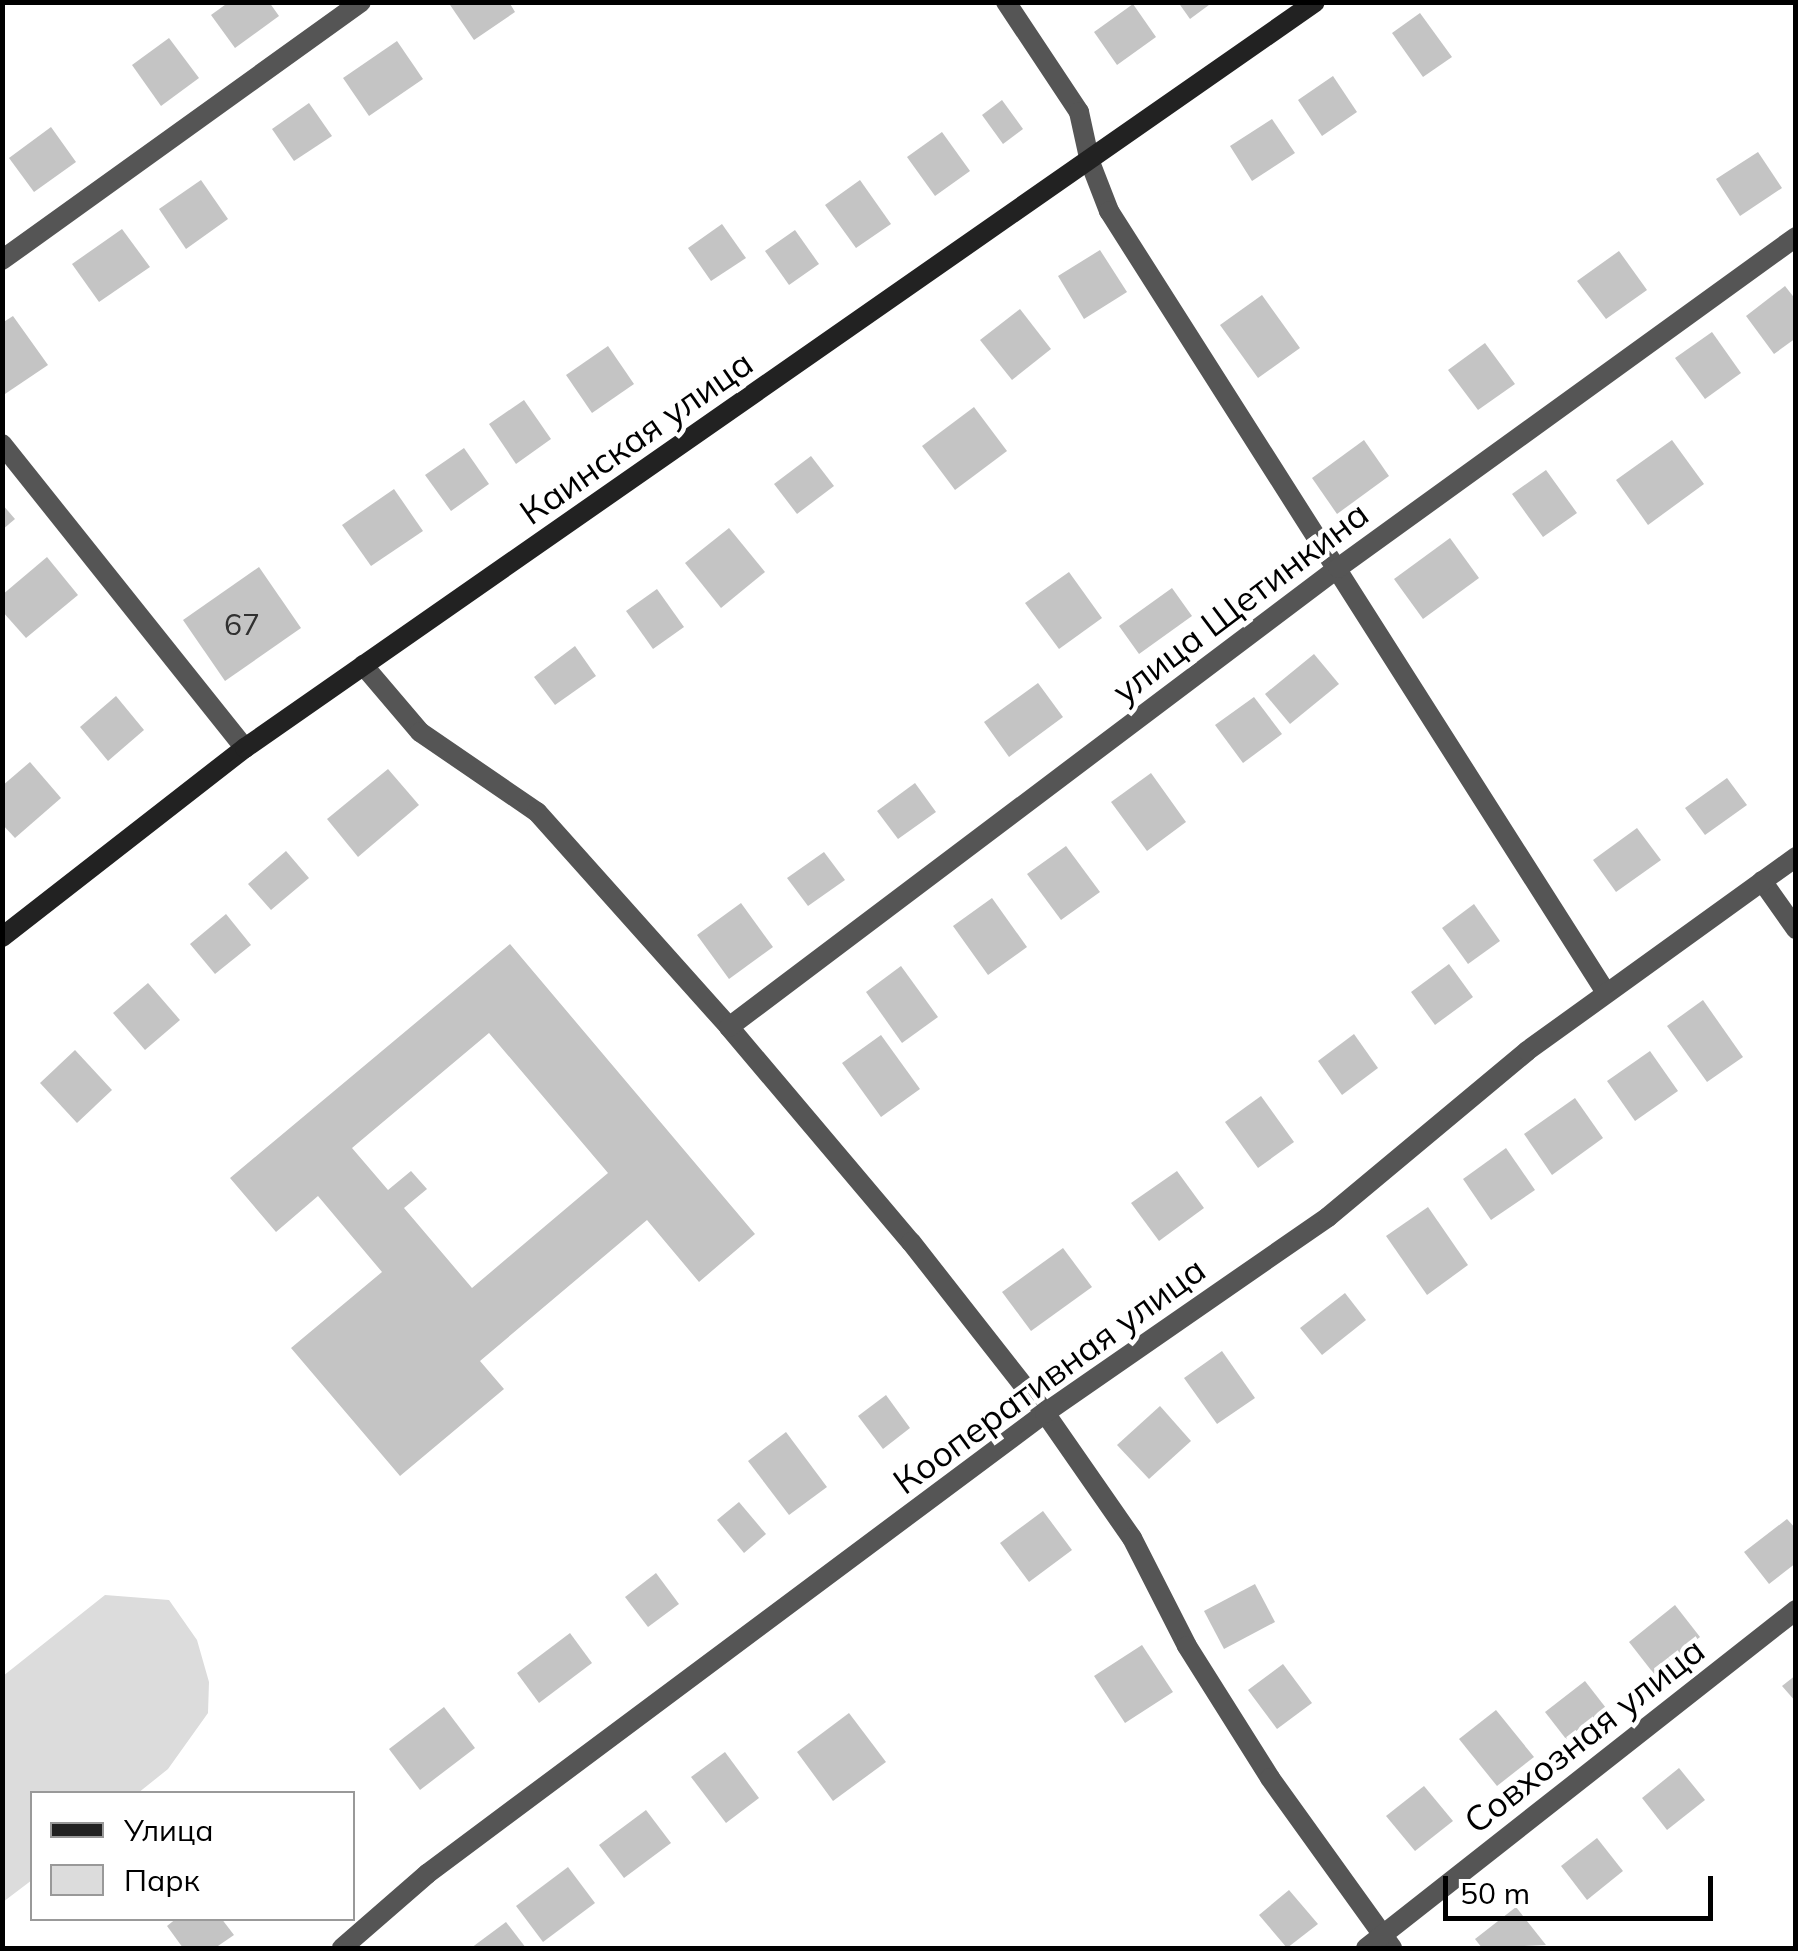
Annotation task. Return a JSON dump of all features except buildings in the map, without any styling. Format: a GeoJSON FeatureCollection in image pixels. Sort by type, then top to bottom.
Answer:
{"type":"FeatureCollection","features":[{"type":"Feature","properties":{"kind":"main road","name":"Каинская улица"},"geometry":{"type":"LineString","coordinates":[[2,937],[246,748],[1316,2]]}},
{"type":"Feature","properties":{"kind":"street"},"geometry":{"type":"LineString","coordinates":[[2,260],[362,2]]}},
{"type":"Feature","properties":{"kind":"street"},"geometry":{"type":"LineString","coordinates":[[1006,2],[1079,112],[1090,162],[1109,211],[1605,991]]}},
{"type":"Feature","properties":{"kind":"street","name":"улица Щетинкина"},"geometry":{"type":"LineString","coordinates":[[729,1027],[1338,568],[1796,238]]}},
{"type":"Feature","properties":{"kind":"street"},"geometry":{"type":"LineString","coordinates":[[2,444],[246,748]]}},
{"type":"Feature","properties":{"kind":"street"},"geometry":{"type":"LineString","coordinates":[[363,665],[420,732],[537,812],[729,1027],[911,1242],[1045,1414],[1132,1538],[1187,1646],[1380,1944]]}},
{"type":"Feature","properties":{"kind":"street","name":"Кооперативная улица"},"geometry":{"type":"LineString","coordinates":[[342,1948],[427,1874],[1045,1414],[1328,1217],[1605,991],[1796,858]]}},
{"type":"Feature","properties":{"kind":"street"},"geometry":{"type":"LineString","coordinates":[[1762,881],[1796,929]]}},
{"type":"Feature","properties":{"kind":"street","name":"Совхозная улица"},"geometry":{"type":"LineString","coordinates":[[1380,1944],[1796,1610]]}},
{"type":"Feature","properties":{"kind":"green space"},"geometry":{"type":"Polygon","coordinates":[[[105,1595],[169,1600],[197,1640],[209,1682],[208,1713],[168,1769],[140,1791],[30,1791],[30,1882],[3,1902],[3,1676],[105,1595]]]}}]}
